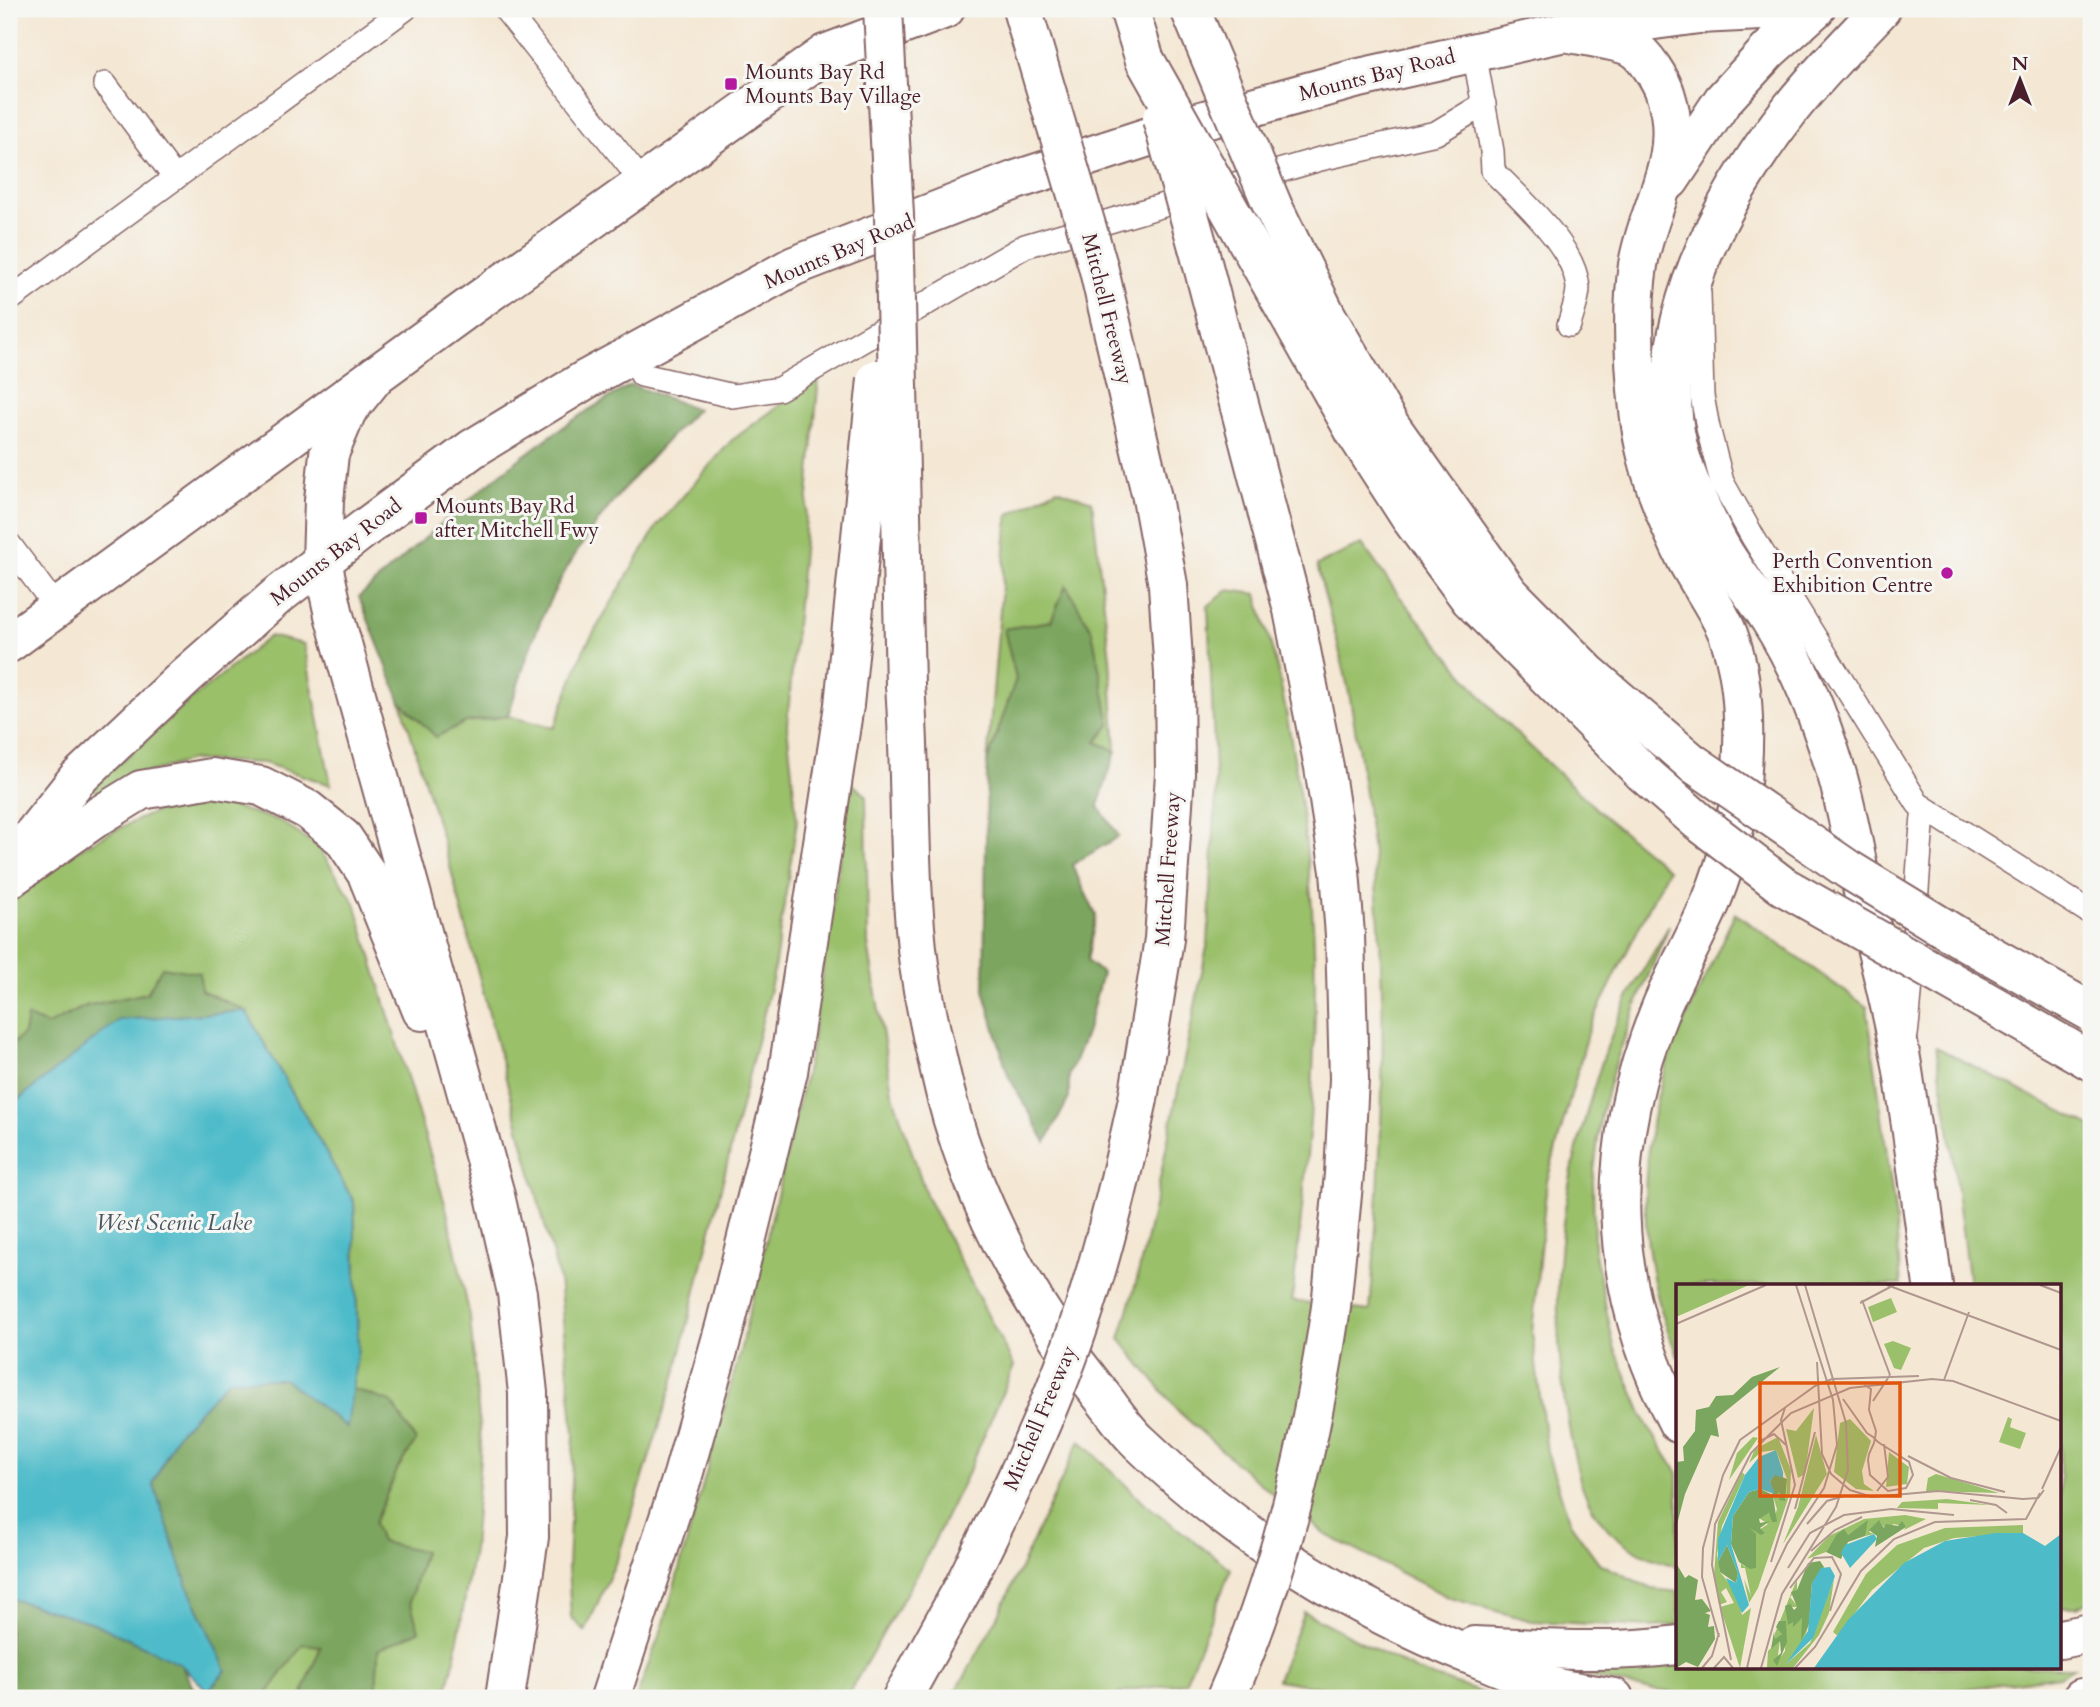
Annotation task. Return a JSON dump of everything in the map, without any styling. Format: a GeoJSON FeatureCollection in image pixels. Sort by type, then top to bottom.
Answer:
{"type":"FeatureCollection","features":[{"type":"Feature","properties":{"kind":"main road"},"geometry":{"type":"LineString","coordinates":[[883,9],[894,215],[905,685],[915,909],[919,963],[928,1017],[942,1081],[967,1167],[1007,1253],[1079,1368],[1136,1440],[1209,1504],[1286,1562],[1363,1606],[1445,1645],[1552,1687],[1614,1698]]}},
{"type":"Feature","properties":{"kind":"main road"},"geometry":{"type":"LineString","coordinates":[[9,643],[376,375],[825,54],[945,9]]}},
{"type":"Feature","properties":{"kind":"main road","name":"Mitchell Freeway"},"geometry":{"type":"LineString","coordinates":[[902,1698],[963,1588],[1021,1469],[1056,1389],[1085,1305],[1107,1230],[1138,1099],[1164,939],[1175,774],[1174,674],[1168,585],[1152,498],[1098,266],[1022,9]]}},
{"type":"Feature","properties":{"kind":"main road"},"geometry":{"type":"LineString","coordinates":[[1129,9],[1256,464],[1293,610],[1324,767],[1341,884],[1345,935],[1349,1079],[1332,1307],[1295,1500],[1263,1604],[1226,1698]]}},
{"type":"Feature","properties":{"kind":"main road"},"geometry":{"type":"LineString","coordinates":[[1189,9],[1272,207],[1326,315],[1409,516],[1470,599],[1642,772],[1698,821],[1783,887],[2089,1060]]}},
{"type":"Feature","properties":{"kind":"main road","name":"Mounts Bay Road"},"geometry":{"type":"LineString","coordinates":[[9,865],[78,779],[196,667],[322,561],[472,449],[630,355],[794,266],[1016,180],[1179,127],[1355,79],[1565,32],[1699,14],[1804,9]]}},
{"type":"Feature","properties":{"kind":"main road"},"geometry":{"type":"LineString","coordinates":[[1660,197],[1723,100],[1769,50],[1815,9]]}},
{"type":"Feature","properties":{"kind":"main road"},"geometry":{"type":"LineString","coordinates":[[1881,9],[1793,106],[1748,168],[1698,266],[1677,336],[1672,374],[1673,407],[1678,447],[1713,533],[1735,572],[1769,619],[1786,649],[1809,699],[1838,779],[1902,1068],[1933,1284]]}},
{"type":"Feature","properties":{"kind":"main road"},"geometry":{"type":"LineString","coordinates":[[1565,32],[1632,47],[1659,78],[1666,94],[1671,116],[1670,160],[1638,264],[1635,348],[1639,412],[1650,467],[1668,517],[1687,560],[1728,634],[1744,723],[1742,774],[1734,835],[1711,901],[1662,1005],[1638,1074],[1628,1113],[1622,1158],[1619,1206],[1621,1249],[1630,1296],[1644,1349],[1676,1419]]}},
{"type":"Feature","properties":{"kind":"main road"},"geometry":{"type":"LineString","coordinates":[[1145,60],[1371,426],[1509,593],[1589,674],[1678,752],[1810,862],[2019,1020]]}},
{"type":"Feature","properties":{"kind":"main road"},"geometry":{"type":"LineString","coordinates":[[610,1698],[683,1475],[725,1326],[788,1072],[844,705],[894,215]]}},
{"type":"Feature","properties":{"kind":"main road"},"geometry":{"type":"LineString","coordinates":[[376,375],[347,411],[329,454],[322,561],[334,615],[494,1191],[517,1293],[528,1393],[529,1537],[505,1698]]}},
{"type":"Feature","properties":{"kind":"main road"},"geometry":{"type":"LineString","coordinates":[[1678,752],[1849,870],[1965,941],[2091,1012]]}},
{"type":"Feature","properties":{"kind":"main road"},"geometry":{"type":"LineString","coordinates":[[9,879],[94,818],[141,790],[212,778],[261,786],[308,810],[343,838],[368,874],[494,1191]]}},
{"type":"Feature","properties":{"kind":"main road"},"geometry":{"type":"LineString","coordinates":[[2062,1639],[2091,1633]]}},
{"type":"Feature","properties":{"kind":"main road"},"geometry":{"type":"LineString","coordinates":[[1445,1645],[1641,1650],[1676,1644]]}},
{"type":"Feature","properties":{"kind":"main road"},"geometry":{"type":"LineString","coordinates":[[2082,1698],[2091,1697]]}},
{"type":"Feature","properties":{"kind":"lane"},"geometry":{"type":"LineString","coordinates":[[9,300],[405,9]]}},
{"type":"Feature","properties":{"kind":"lane"},"geometry":{"type":"LineString","coordinates":[[505,9],[643,183]]}},
{"type":"Feature","properties":{"kind":"lane"},"geometry":{"type":"LineString","coordinates":[[1474,52],[1493,171],[1538,218],[1568,255],[1578,289],[1569,325]]}},
{"type":"Feature","properties":{"kind":"lane"},"geometry":{"type":"LineString","coordinates":[[105,84],[175,178]]}},
{"type":"Feature","properties":{"kind":"lane"},"geometry":{"type":"LineString","coordinates":[[630,355],[642,375],[733,396],[779,389],[1025,246],[1320,159],[1436,133],[1484,104]]}},
{"type":"Feature","properties":{"kind":"lane"},"geometry":{"type":"LineString","coordinates":[[1698,266],[1702,396],[1708,428],[1722,482],[1754,539],[1917,804],[2091,913]]}},
{"type":"Feature","properties":{"kind":"lane"},"geometry":{"type":"LineString","coordinates":[[9,544],[56,607]]}},
{"type":"Feature","properties":{"kind":"lane"},"geometry":{"type":"LineString","coordinates":[[1902,1068],[1913,979],[1916,869],[1924,808]]}},
{"type":"Feature","properties":{"kind":"green space"},"geometry":{"type":"Polygon","coordinates":[[[819,376],[787,725],[797,821],[773,976],[675,1376],[618,1557],[585,1632],[571,1617],[568,1567],[574,1434],[559,1279],[448,859],[401,702],[436,736],[466,722],[508,716],[554,728],[584,649],[657,526],[731,441],[819,376]]]}},
{"type":"Feature","properties":{"kind":"green space"},"geometry":{"type":"Polygon","coordinates":[[[631,385],[697,409],[619,494],[584,540],[541,620],[508,716],[466,722],[436,737],[401,702],[359,597],[523,456],[631,385]]]}},
{"type":"Feature","properties":{"kind":"green space"},"geometry":{"type":"Polygon","coordinates":[[[1057,489],[1092,501],[1110,658],[1116,751],[1096,742],[1110,725],[1092,632],[1051,621],[1004,629],[1016,679],[987,763],[1008,515],[1057,489]]]}},
{"type":"Feature","properties":{"kind":"green space"},"geometry":{"type":"Polygon","coordinates":[[[1362,544],[1400,597],[1496,714],[1605,817],[1668,869],[1590,1026],[1547,1181],[1532,1332],[1547,1452],[1570,1523],[1599,1563],[1652,1589],[1676,1592],[1676,1625],[1652,1627],[1532,1621],[1450,1598],[1328,1536],[1258,1482],[1179,1412],[1120,1339],[1156,1198],[1208,942],[1216,794],[1208,606],[1228,590],[1257,594],[1277,666],[1286,714],[1298,782],[1309,874],[1315,981],[1312,1088],[1292,1301],[1370,1311],[1381,1137],[1382,1020],[1378,904],[1370,828],[1351,704],[1317,565],[1362,544]]]}},
{"type":"Feature","properties":{"kind":"green space"},"geometry":{"type":"Polygon","coordinates":[[[1066,585],[1092,631],[1110,725],[1096,742],[1116,751],[1098,806],[1119,836],[1072,865],[1096,915],[1087,961],[1102,973],[1087,1031],[1069,1075],[1069,1098],[1046,1142],[1008,1075],[984,990],[987,763],[1016,679],[1004,629],[1051,621],[1066,585]]]}},
{"type":"Feature","properties":{"kind":"green space"},"geometry":{"type":"Polygon","coordinates":[[[270,636],[304,644],[331,785],[264,763],[192,760],[139,775],[100,794],[92,787],[188,702],[270,636]]]}},
{"type":"Feature","properties":{"kind":"green space"},"geometry":{"type":"Polygon","coordinates":[[[851,783],[866,795],[868,944],[892,1092],[927,1197],[1014,1366],[969,1470],[924,1562],[846,1698],[636,1698],[664,1623],[740,1352],[809,1059],[851,783]]]}},
{"type":"Feature","properties":{"kind":"green space"},"geometry":{"type":"Polygon","coordinates":[[[174,804],[224,804],[280,821],[318,847],[355,903],[446,1207],[470,1317],[481,1443],[473,1550],[455,1658],[445,1698],[376,1698],[378,1649],[419,1631],[410,1601],[424,1552],[381,1542],[374,1523],[398,1468],[416,1441],[391,1402],[352,1389],[358,1347],[354,1202],[246,1011],[200,990],[147,993],[86,1006],[24,1034],[9,1047],[9,907],[44,873],[64,859],[107,834],[174,804]]]}},
{"type":"Feature","properties":{"kind":"green space"},"geometry":{"type":"Polygon","coordinates":[[[1735,913],[1867,1007],[1895,1213],[1901,1284],[1676,1284],[1676,1352],[1654,1283],[1645,1209],[1650,1134],[1670,1053],[1735,913]]]}},
{"type":"Feature","properties":{"kind":"green space"},"geometry":{"type":"Polygon","coordinates":[[[1669,926],[1638,1000],[1614,1067],[1601,1115],[1593,1179],[1594,1250],[1614,1347],[1646,1423],[1676,1470],[1676,1566],[1653,1559],[1619,1539],[1600,1520],[1588,1500],[1578,1472],[1570,1433],[1560,1357],[1558,1281],[1573,1167],[1605,1054],[1640,976],[1669,926]]]}},
{"type":"Feature","properties":{"kind":"green space"},"geometry":{"type":"Polygon","coordinates":[[[162,967],[200,973],[201,990],[246,1011],[120,1020],[9,1107],[9,1047],[24,1034],[27,1017],[48,1025],[86,1006],[147,993],[162,967]]]}},
{"type":"Feature","properties":{"kind":"green space"},"geometry":{"type":"Polygon","coordinates":[[[1936,1047],[2091,1126],[2091,1600],[2077,1607],[2062,1607],[2062,1284],[1969,1284],[1936,1047]]]}},
{"type":"Feature","properties":{"kind":"green space"},"geometry":{"type":"Polygon","coordinates":[[[284,1378],[346,1427],[352,1389],[391,1402],[416,1441],[398,1468],[374,1523],[381,1542],[424,1551],[410,1601],[419,1631],[378,1650],[376,1698],[301,1698],[321,1646],[303,1644],[264,1698],[223,1698],[208,1691],[226,1670],[187,1585],[153,1483],[177,1434],[229,1379],[284,1378]]]}},
{"type":"Feature","properties":{"kind":"green space"},"geometry":{"type":"Polygon","coordinates":[[[1080,1440],[1144,1503],[1231,1569],[1185,1683],[1137,1689],[1105,1698],[949,1698],[964,1678],[1000,1612],[1080,1440]]]}},
{"type":"Feature","properties":{"kind":"green space"},"geometry":{"type":"Polygon","coordinates":[[[9,1598],[94,1623],[180,1663],[199,1698],[9,1698],[9,1598]]]}},
{"type":"Feature","properties":{"kind":"green space"},"geometry":{"type":"Polygon","coordinates":[[[1304,1612],[1417,1671],[1498,1698],[1389,1698],[1277,1680],[1304,1612]]]}},
{"type":"Feature","properties":{"kind":"green space"},"geometry":{"type":"Polygon","coordinates":[[[302,1644],[321,1646],[301,1698],[264,1698],[302,1644]]]}},
{"type":"Feature","properties":{"kind":"green space"},"geometry":{"type":"Polygon","coordinates":[[[1676,1663],[1676,1668],[2074,1667],[2060,1676],[1948,1691],[1866,1698],[1712,1698],[1632,1687],[1564,1670],[1676,1663]]]}},
{"type":"Feature","properties":{"kind":"water","name":"West Scenic Lake"},"geometry":{"type":"Polygon","coordinates":[[[246,1011],[354,1202],[358,1347],[347,1427],[284,1379],[229,1379],[177,1434],[153,1483],[187,1585],[226,1670],[208,1691],[179,1663],[94,1623],[9,1598],[9,1107],[119,1020],[246,1011]]]}},
{"type":"Feature","properties":{"kind":"place","name":"Mounts Bay Rd Mounts Bay Village"},"geometry":{"type":"Point","coordinates":[731,84]}},
{"type":"Feature","properties":{"kind":"place","name":"Mounts Bay Rd after Mitchell Fwy"},"geometry":{"type":"Point","coordinates":[421,518]}},
{"type":"Feature","properties":{"kind":"place","name":"Perth Convention Exhibition Centre"},"geometry":{"type":"Point","coordinates":[1947,573]}}]}
